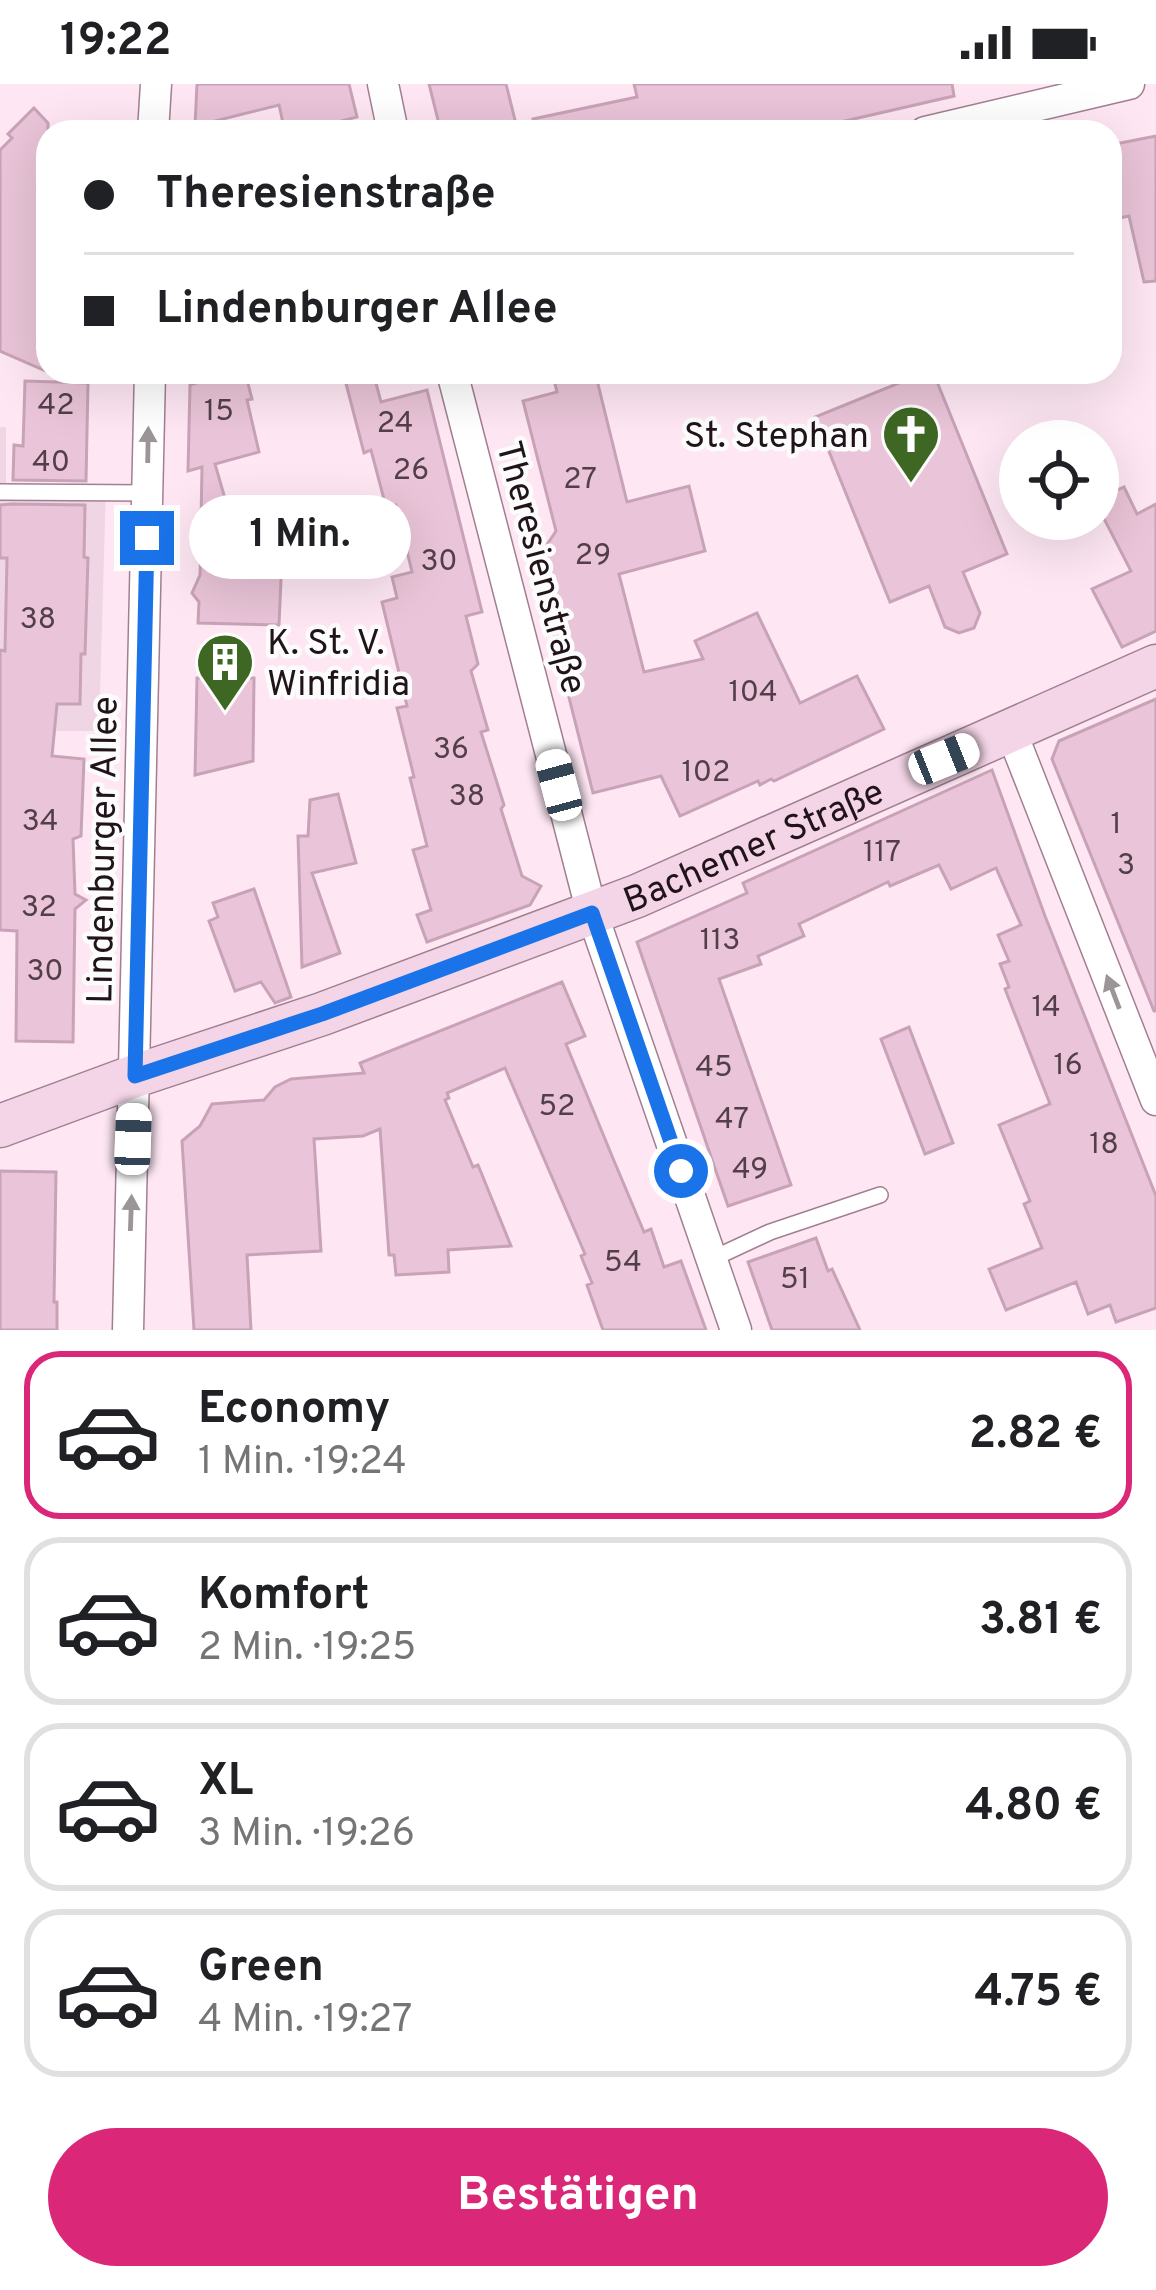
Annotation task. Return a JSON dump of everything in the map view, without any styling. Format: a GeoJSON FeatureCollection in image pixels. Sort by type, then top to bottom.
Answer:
{"type":"FeatureCollection","features":[{"type":"Feature","properties":{"kind":"street"},"geometry":{"type":"LineString","coordinates":[[154,120],[156,84]]}},
{"type":"Feature","properties":{"kind":"street"},"geometry":{"type":"LineString","coordinates":[[382,84],[390,120]]}},
{"type":"Feature","properties":{"kind":"street"},"geometry":{"type":"LineString","coordinates":[[977,120],[1129,84]]}},
{"type":"Feature","properties":{"kind":"street","name":"Lindenburger Allee"},"geometry":{"type":"LineString","coordinates":[[128,1330],[149,384]]}},
{"type":"Feature","properties":{"kind":"street","name":"Theresienstraße"},"geometry":{"type":"LineString","coordinates":[[455,384],[592,913],[736,1330]]}},
{"type":"Feature","properties":{"kind":"street","name":"Bachemer Straße"},"geometry":{"type":"LineString","coordinates":[[0,1126],[322,1014],[637,896],[1156,666]]}},
{"type":"Feature","properties":{"kind":"street"},"geometry":{"type":"LineString","coordinates":[[1011,731],[1156,1100]]}},
{"type":"Feature","properties":{"kind":"lane"},"geometry":{"type":"LineString","coordinates":[[0,492],[148,493]]}},
{"type":"Feature","properties":{"kind":"lane"},"geometry":{"type":"LineString","coordinates":[[712,1259],[770,1232],[880,1196]]}},
{"type":"Feature","properties":{"kind":"shaded area"},"geometry":{"type":"Polygon","coordinates":[[[0,427],[6,427],[6,485],[106,486],[99,731],[0,731],[0,427]]]}},
{"type":"Feature","properties":{"kind":"building"},"geometry":{"type":"Polygon","coordinates":[[[197,84],[349,84],[357,117],[282,120],[279,105],[219,120],[195,120],[197,84]]]}},
{"type":"Feature","properties":{"kind":"building"},"geometry":{"type":"Polygon","coordinates":[[[429,84],[506,84],[515,120],[438,120],[429,84]]]}},
{"type":"Feature","properties":{"kind":"building"},"geometry":{"type":"Polygon","coordinates":[[[634,84],[952,84],[954,96],[849,120],[533,120],[637,97],[634,84]]]}},
{"type":"Feature","properties":{"kind":"building"},"geometry":{"type":"Polygon","coordinates":[[[34,108],[45,120],[36,120],[36,367],[0,351],[0,150],[12,138],[8,134],[34,108]]]}},
{"type":"Feature","properties":{"kind":"building"},"geometry":{"type":"Polygon","coordinates":[[[1156,136],[1156,281],[1144,282],[1129,216],[1122,217],[1122,143],[1156,136]]]}},
{"type":"Feature","properties":{"kind":"building"},"geometry":{"type":"Polygon","coordinates":[[[25,381],[88,384],[86,481],[13,480],[14,445],[23,446],[25,381]]]}},
{"type":"Feature","properties":{"kind":"building"},"geometry":{"type":"Polygon","coordinates":[[[248,384],[252,399],[247,400],[259,452],[215,464],[228,509],[284,511],[279,625],[198,623],[199,602],[192,593],[200,575],[201,544],[193,537],[201,522],[202,467],[188,471],[190,385],[248,384]]]}},
{"type":"Feature","properties":{"kind":"building"},"geometry":{"type":"Polygon","coordinates":[[[346,384],[376,384],[381,402],[427,390],[482,612],[466,616],[478,664],[471,671],[488,730],[481,732],[522,876],[541,886],[530,905],[427,942],[417,915],[431,910],[413,850],[427,846],[397,708],[407,706],[382,602],[397,598],[392,577],[412,572],[396,505],[386,507],[371,450],[364,453],[346,384]]]}},
{"type":"Feature","properties":{"kind":"building"},"geometry":{"type":"Polygon","coordinates":[[[555,384],[598,384],[627,502],[689,486],[705,551],[619,574],[644,672],[703,659],[695,641],[757,613],[800,703],[857,676],[884,729],[774,781],[760,785],[758,781],[680,816],[661,776],[593,793],[543,594],[554,590],[544,549],[556,531],[523,401],[557,392],[555,384]]]}},
{"type":"Feature","properties":{"kind":"building","name":"St. Stephan"},"geometry":{"type":"Polygon","coordinates":[[[896,384],[938,384],[1007,554],[963,572],[980,613],[974,628],[959,633],[945,627],[929,586],[890,602],[815,417],[896,384]]]}},
{"type":"Feature","properties":{"kind":"building"},"geometry":{"type":"Polygon","coordinates":[[[1124,487],[1137,514],[1156,504],[1156,631],[1122,647],[1092,589],[1131,571],[1115,540],[1119,540],[1119,489],[1124,487]]]}},
{"type":"Feature","properties":{"kind":"building"},"geometry":{"type":"Polygon","coordinates":[[[0,505],[85,505],[84,557],[88,558],[80,704],[57,704],[52,756],[84,759],[81,836],[73,839],[75,894],[86,900],[75,909],[73,1042],[16,1041],[17,931],[0,930],[0,650],[5,651],[7,558],[0,558],[0,505]]]}},
{"type":"Feature","properties":{"kind":"building","name":"K. St. V. Winfridia"},"geometry":{"type":"Polygon","coordinates":[[[208,666],[254,678],[253,761],[195,775],[197,678],[209,678],[208,666]]]}},
{"type":"Feature","properties":{"kind":"building"},"geometry":{"type":"Polygon","coordinates":[[[1156,699],[1154,1011],[1052,759],[1059,741],[1156,699]]]}},
{"type":"Feature","properties":{"kind":"building"},"geometry":{"type":"Polygon","coordinates":[[[992,770],[1156,1196],[1156,1308],[1116,1322],[1110,1305],[1088,1314],[1076,1282],[1006,1310],[989,1269],[1042,1248],[1024,1204],[1030,1201],[999,1125],[1050,1104],[1005,989],[1009,987],[1000,964],[1009,961],[998,935],[1021,925],[996,868],[951,889],[939,865],[890,886],[888,882],[799,924],[804,936],[758,956],[761,964],[719,979],[791,1185],[728,1206],[637,942],[747,893],[743,883],[992,770]]]}},
{"type":"Feature","properties":{"kind":"building"},"geometry":{"type":"Polygon","coordinates":[[[338,794],[356,863],[312,873],[340,953],[302,967],[298,836],[308,836],[310,800],[338,794]]]}},
{"type":"Feature","properties":{"kind":"building"},"geometry":{"type":"Polygon","coordinates":[[[254,889],[291,997],[275,1003],[261,982],[235,991],[209,921],[218,917],[213,903],[254,889]]]}},
{"type":"Feature","properties":{"kind":"building"},"geometry":{"type":"Polygon","coordinates":[[[562,982],[585,1036],[566,1044],[612,1156],[644,1232],[651,1229],[664,1267],[681,1261],[706,1330],[603,1330],[587,1285],[592,1283],[581,1256],[585,1254],[505,1068],[447,1093],[445,1100],[511,1246],[448,1250],[449,1272],[396,1275],[394,1255],[389,1255],[380,1129],[363,1136],[314,1139],[321,1251],[247,1255],[251,1330],[194,1330],[182,1141],[200,1126],[212,1104],[264,1100],[291,1079],[364,1073],[360,1063],[562,982]]]}},
{"type":"Feature","properties":{"kind":"building"},"geometry":{"type":"Polygon","coordinates":[[[909,1027],[953,1143],[925,1154],[881,1039],[909,1027]]]}},
{"type":"Feature","properties":{"kind":"building"},"geometry":{"type":"Polygon","coordinates":[[[0,1171],[56,1172],[57,1330],[0,1330],[0,1171]]]}},
{"type":"Feature","properties":{"kind":"building"},"geometry":{"type":"Polygon","coordinates":[[[816,1238],[860,1330],[772,1330],[748,1262],[816,1238]]]}},
{"type":"Feature","properties":{"kind":"place","name":"St. Stephan"},"geometry":{"type":"Point","coordinates":[911,485]}},
{"type":"Feature","properties":{"kind":"place","name":"K. St. V. Winfridia"},"geometry":{"type":"Point","coordinates":[225,713]}},
{"type":"Feature","properties":{"kind":"route"},"geometry":{"type":"LineString","coordinates":[[147,538],[135,1076],[322,1014],[592,913],[681,1171]]}}]}
